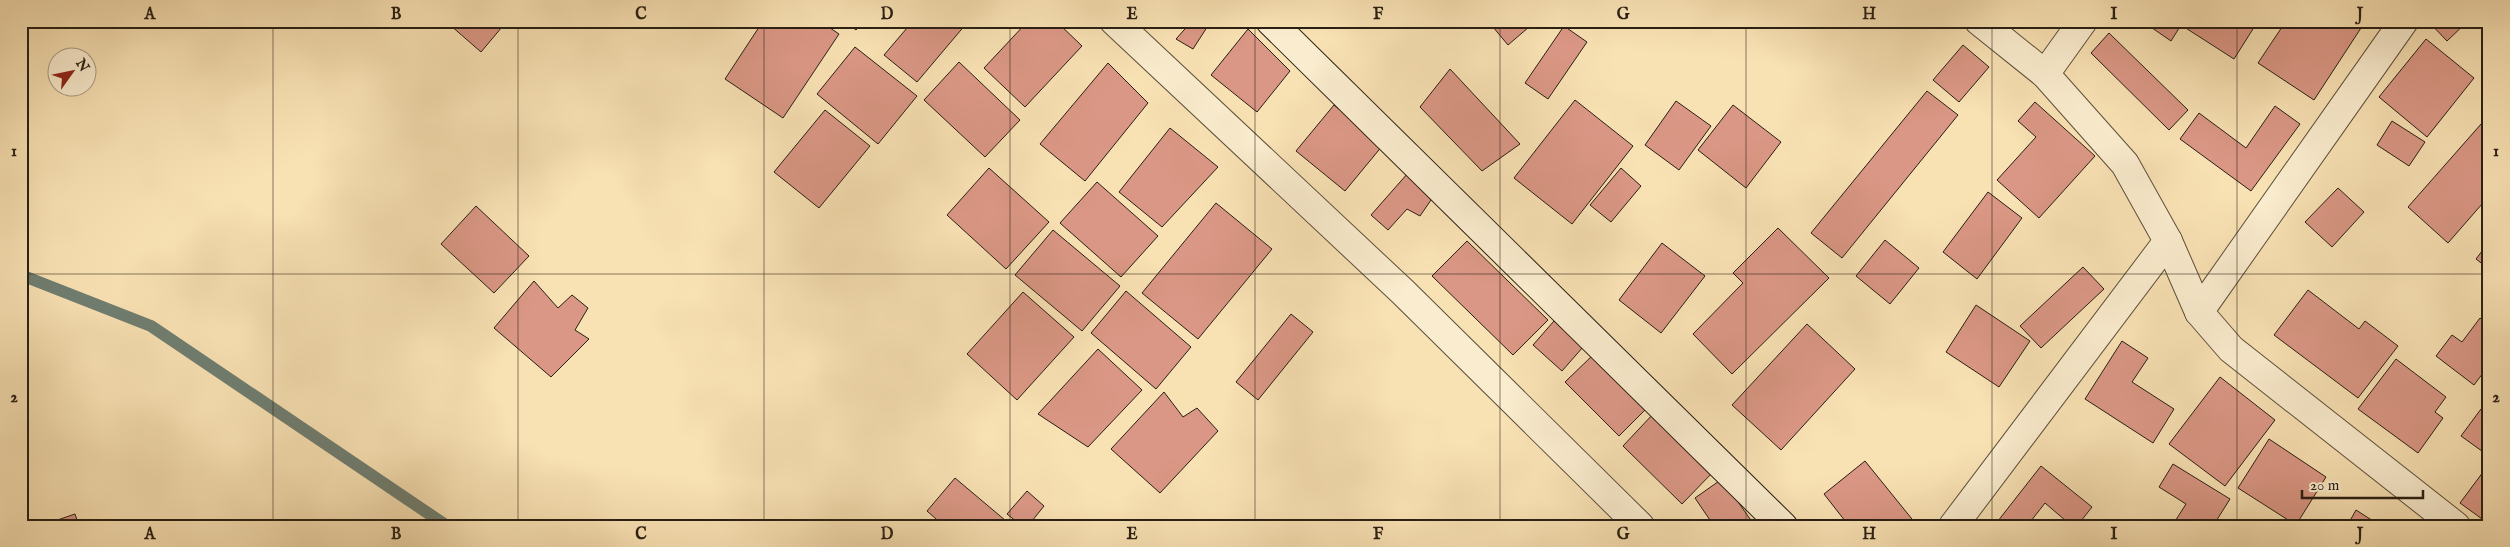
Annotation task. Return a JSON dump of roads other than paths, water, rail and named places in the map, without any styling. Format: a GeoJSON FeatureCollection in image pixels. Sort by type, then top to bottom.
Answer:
{"type":"FeatureCollection","features":[{"type":"Feature","properties":{"kind":"street"},"geometry":{"type":"LineString","coordinates":[[1114,21],[1403,292],[1640,526]]}},
{"type":"Feature","properties":{"kind":"street"},"geometry":{"type":"LineString","coordinates":[[1270,21],[1783,526]]}},
{"type":"Feature","properties":{"kind":"street"},"geometry":{"type":"LineString","coordinates":[[1979,21],[2045,74],[2125,164],[2168,241],[2199,312],[2231,349],[2456,526]]}},
{"type":"Feature","properties":{"kind":"street"},"geometry":{"type":"LineString","coordinates":[[2045,74],[2084,21]]}},
{"type":"Feature","properties":{"kind":"street"},"geometry":{"type":"LineString","coordinates":[[2199,312],[2404,21]]}},
{"type":"Feature","properties":{"kind":"street"},"geometry":{"type":"LineString","coordinates":[[1953,526],[2168,241]]}},
{"type":"Feature","properties":{"kind":"waterway"},"geometry":{"type":"LineString","coordinates":[[21,275],[151,326],[447,526]]}}]}
